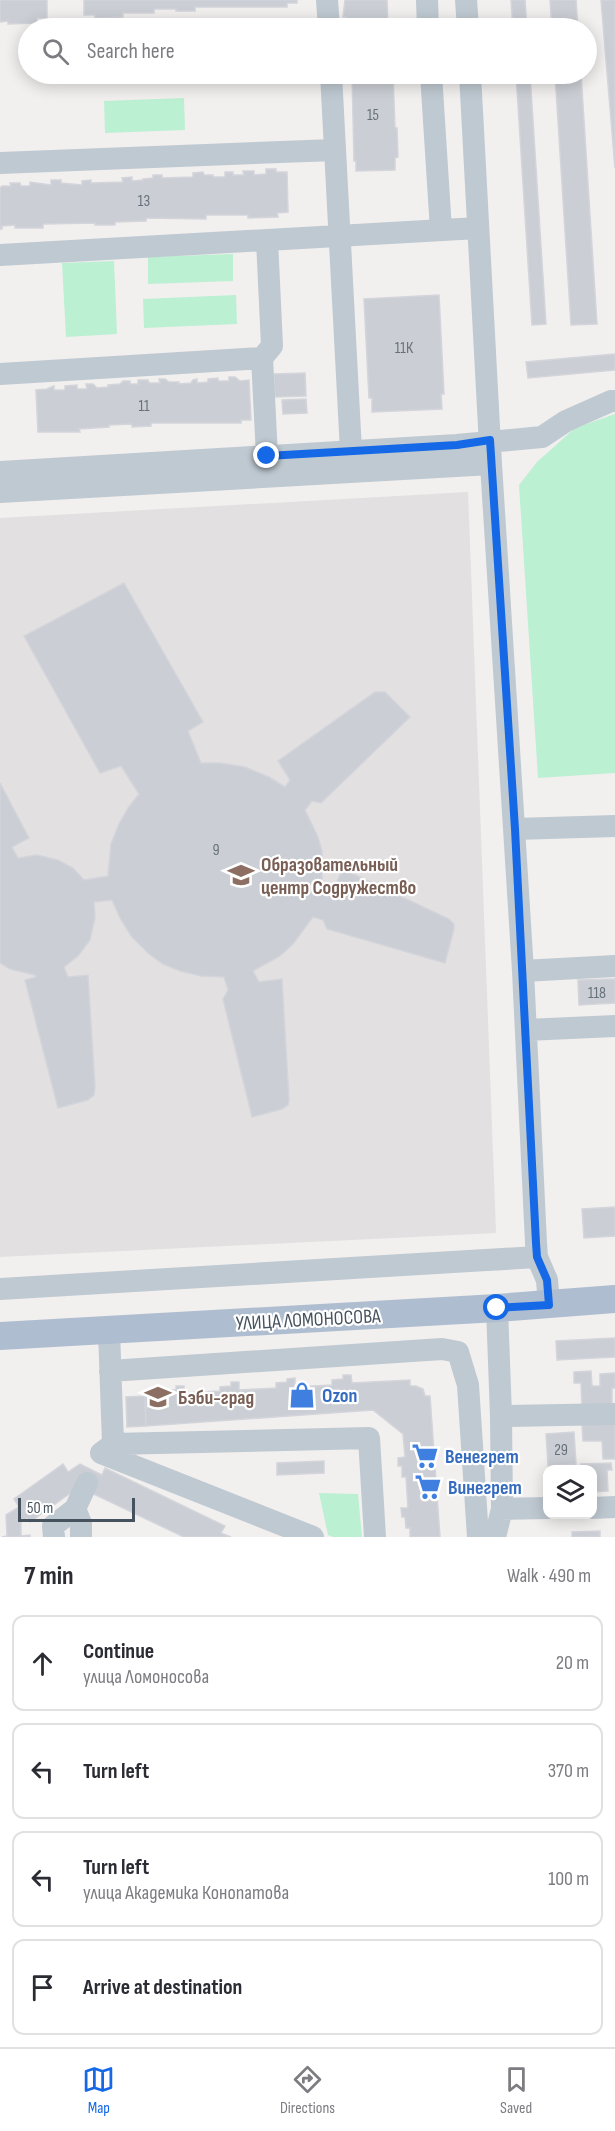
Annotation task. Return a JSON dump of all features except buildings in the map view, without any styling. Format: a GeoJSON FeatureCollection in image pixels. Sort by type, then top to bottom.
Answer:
{"type":"FeatureCollection","features":[{"type":"Feature","properties":{"kind":"main road","name":"УЛИЦА ЛОМОНОСОВА"},"geometry":{"type":"LineString","coordinates":[[0,1336],[549,1305],[615,1299]]}},
{"type":"Feature","properties":{"kind":"street"},"geometry":{"type":"LineString","coordinates":[[327,0],[328,18]]}},
{"type":"Feature","properties":{"kind":"street"},"geometry":{"type":"LineString","coordinates":[[427,0],[428,18]]}},
{"type":"Feature","properties":{"kind":"street"},"geometry":{"type":"LineString","coordinates":[[466,0],[467,18]]}},
{"type":"Feature","properties":{"kind":"street"},"geometry":{"type":"LineString","coordinates":[[331,84],[351,451]]}},
{"type":"Feature","properties":{"kind":"street"},"geometry":{"type":"LineString","coordinates":[[432,84],[441,230]]}},
{"type":"Feature","properties":{"kind":"street"},"geometry":{"type":"LineString","coordinates":[[471,84],[491,464],[515,829],[537,1257],[547,1280],[549,1305]]}},
{"type":"Feature","properties":{"kind":"street"},"geometry":{"type":"LineString","coordinates":[[0,163],[334,150]]}},
{"type":"Feature","properties":{"kind":"street"},"geometry":{"type":"LineString","coordinates":[[0,255],[478,228]]}},
{"type":"Feature","properties":{"kind":"street"},"geometry":{"type":"LineString","coordinates":[[267,240],[272,346],[262,358],[267,456]]}},
{"type":"Feature","properties":{"kind":"street"},"geometry":{"type":"LineString","coordinates":[[0,374],[262,358]]}},
{"type":"Feature","properties":{"kind":"street"},"geometry":{"type":"LineString","coordinates":[[0,472],[457,445],[490,440],[542,437],[566,422],[615,401]]}},
{"type":"Feature","properties":{"kind":"street"},"geometry":{"type":"LineString","coordinates":[[0,492],[491,464]]}},
{"type":"Feature","properties":{"kind":"street"},"geometry":{"type":"LineString","coordinates":[[515,829],[615,826]]}},
{"type":"Feature","properties":{"kind":"street"},"geometry":{"type":"LineString","coordinates":[[523,971],[615,966]]}},
{"type":"Feature","properties":{"kind":"street"},"geometry":{"type":"LineString","coordinates":[[526,1030],[615,1026]]}},
{"type":"Feature","properties":{"kind":"street"},"geometry":{"type":"LineString","coordinates":[[0,1289],[537,1257]]}},
{"type":"Feature","properties":{"kind":"street"},"geometry":{"type":"LineString","coordinates":[[495,1537],[502,1509],[497,1308]]}},
{"type":"Feature","properties":{"kind":"street"},"geometry":{"type":"LineString","coordinates":[[54,1537],[53,1526],[75,1509],[99,1463],[110,1371],[109,1331]]}},
{"type":"Feature","properties":{"kind":"street"},"geometry":{"type":"LineString","coordinates":[[110,1371],[442,1349],[458,1352],[468,1385],[478,1537]]}},
{"type":"Feature","properties":{"kind":"street"},"geometry":{"type":"LineString","coordinates":[[501,1416],[615,1413]]}},
{"type":"Feature","properties":{"kind":"street"},"geometry":{"type":"LineString","coordinates":[[99,1463],[369,1438],[375,1537]]}},
{"type":"Feature","properties":{"kind":"street"},"geometry":{"type":"LineString","coordinates":[[99,1463],[313,1537]]}},
{"type":"Feature","properties":{"kind":"street"},"geometry":{"type":"LineString","coordinates":[[597,1508],[615,1507]]}},
{"type":"Feature","properties":{"kind":"street"},"geometry":{"type":"LineString","coordinates":[[502,1509],[543,1508]]}},
{"type":"Feature","properties":{"kind":"street"},"geometry":{"type":"LineString","coordinates":[[75,1509],[81,1523],[81,1537]]}},
{"type":"Feature","properties":{"kind":"shaded area","name":"Образовательный центр Содружество"},"geometry":{"type":"Polygon","coordinates":[[[468,492],[496,1233],[0,1257],[0,518],[468,492]]]}},
{"type":"Feature","properties":{"kind":"green space"},"geometry":{"type":"Polygon","coordinates":[[[184,98],[185,130],[105,133],[104,101],[184,98]]]}},
{"type":"Feature","properties":{"kind":"green space"},"geometry":{"type":"Polygon","coordinates":[[[233,254],[233,281],[148,284],[148,257],[233,254]]]}},
{"type":"Feature","properties":{"kind":"green space"},"geometry":{"type":"Polygon","coordinates":[[[114,261],[117,334],[66,337],[62,263],[114,261]]]}},
{"type":"Feature","properties":{"kind":"green space"},"geometry":{"type":"Polygon","coordinates":[[[236,295],[237,324],[144,328],[143,299],[236,295]]]}},
{"type":"Feature","properties":{"kind":"green space"},"geometry":{"type":"Polygon","coordinates":[[[615,414],[615,773],[538,778],[519,485],[537,462],[575,428],[615,414]]]}},
{"type":"Feature","properties":{"kind":"green space"},"geometry":{"type":"Polygon","coordinates":[[[319,1493],[358,1494],[362,1537],[328,1535],[319,1493]]]}},
{"type":"Feature","properties":{"kind":"place","name":"Образовательный центр Содружество"},"geometry":{"type":"Point","coordinates":[241,875]}},
{"type":"Feature","properties":{"kind":"place","name":"Ozon"},"geometry":{"type":"Point","coordinates":[302,1395]}},
{"type":"Feature","properties":{"kind":"place","name":"Бэби-град"},"geometry":{"type":"Point","coordinates":[158,1397]}},
{"type":"Feature","properties":{"kind":"place","name":"Венегрет"},"geometry":{"type":"Point","coordinates":[425,1456]}},
{"type":"Feature","properties":{"kind":"place","name":"Винегрет"},"geometry":{"type":"Point","coordinates":[428,1487]}},
{"type":"Feature","properties":{"kind":"route"},"geometry":{"type":"LineString","coordinates":[[267,456],[457,445],[490,440],[515,829],[536,1243],[537,1257],[547,1280],[549,1305],[497,1308]]}}]}
